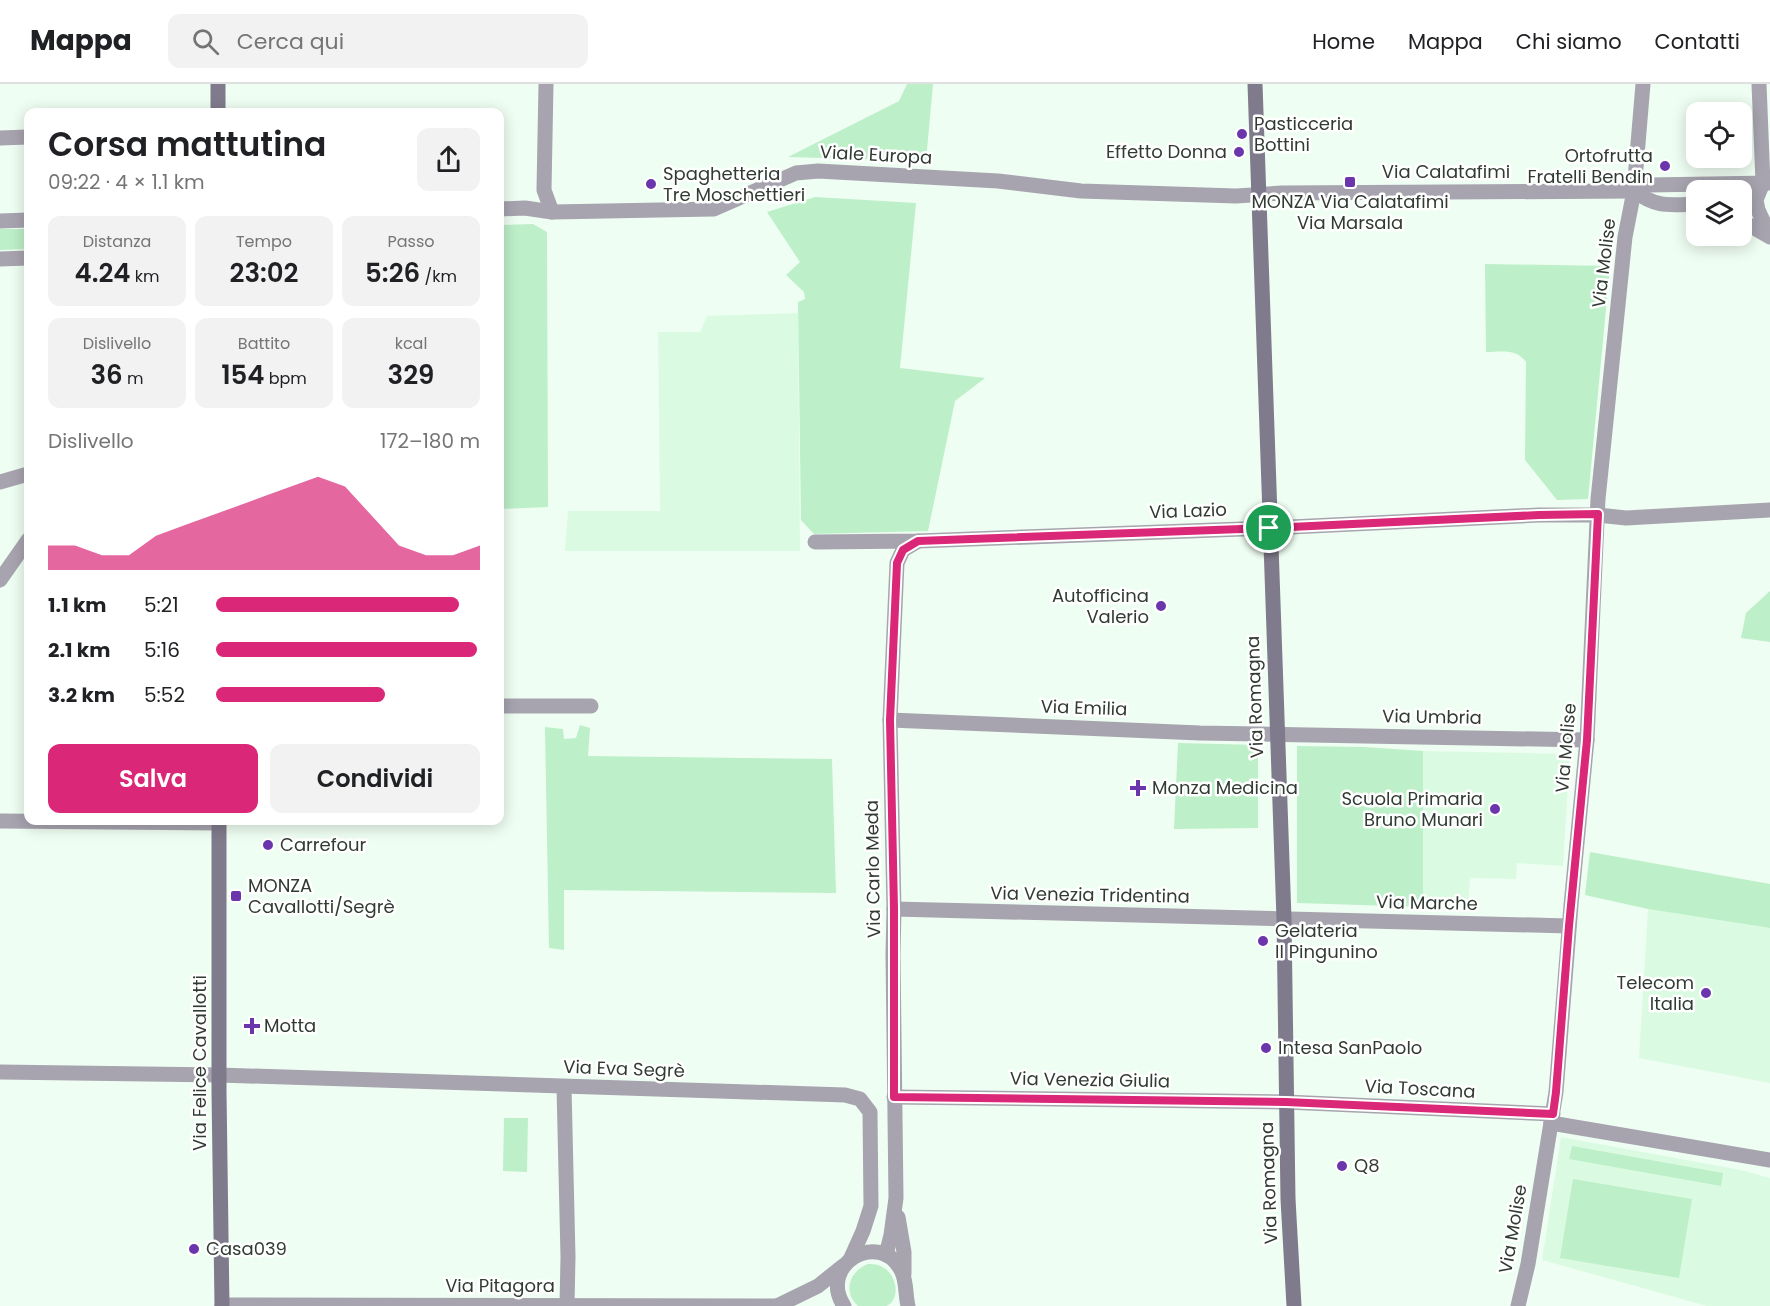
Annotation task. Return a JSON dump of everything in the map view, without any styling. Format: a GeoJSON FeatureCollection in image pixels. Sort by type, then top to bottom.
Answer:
{"type":"FeatureCollection","features":[{"type":"Feature","properties":{"kind":"street"},"geometry":{"type":"LineString","coordinates":[[218,84],[218,108]]}},
{"type":"Feature","properties":{"kind":"street"},"geometry":{"type":"LineString","coordinates":[[546,84],[544,190],[552,212]]}},
{"type":"Feature","properties":{"kind":"street","name":"Via Romagna"},"geometry":{"type":"LineString","coordinates":[[1256,84],[1269,528],[1284,919],[1288,1199],[1294,1306]]}},
{"type":"Feature","properties":{"kind":"street","name":"Via Molise"},"geometry":{"type":"LineString","coordinates":[[1518,1306],[1528,1264],[1556,1092],[1587,740],[1598,499],[1625,237],[1634,190],[1643,84]]}},
{"type":"Feature","properties":{"kind":"street"},"geometry":{"type":"LineString","coordinates":[[1759,84],[1766,183],[1756,196],[1756,205],[1770,236]]}},
{"type":"Feature","properties":{"kind":"street"},"geometry":{"type":"LineString","coordinates":[[0,138],[24,137]]}},
{"type":"Feature","properties":{"kind":"street","name":"Viale Europa"},"geometry":{"type":"LineString","coordinates":[[504,209],[525,208],[552,212],[714,209],[796,173],[818,171],[998,181],[1081,191],[1258,195]]}},
{"type":"Feature","properties":{"kind":"street","name":"Via Calatafimi"},"geometry":{"type":"LineString","coordinates":[[1258,195],[1634,190],[1649,185],[1766,183]]}},
{"type":"Feature","properties":{"kind":"street","name":"Via Calatafimi"},"geometry":{"type":"LineString","coordinates":[[1634,190],[1647,201],[1655,204],[1686,204]]}},
{"type":"Feature","properties":{"kind":"street"},"geometry":{"type":"LineString","coordinates":[[0,221],[24,220]]}},
{"type":"Feature","properties":{"kind":"street"},"geometry":{"type":"LineString","coordinates":[[1752,226],[1770,236]]}},
{"type":"Feature","properties":{"kind":"street"},"geometry":{"type":"LineString","coordinates":[[0,258],[24,258]]}},
{"type":"Feature","properties":{"kind":"street"},"geometry":{"type":"LineString","coordinates":[[0,482],[24,475]]}},
{"type":"Feature","properties":{"kind":"street","name":"Via Lazio"},"geometry":{"type":"LineString","coordinates":[[815,542],[918,541],[1269,528],[1539,515],[1598,514],[1626,518],[1770,510]]}},
{"type":"Feature","properties":{"kind":"street","name":"Via Carlo Meda"},"geometry":{"type":"LineString","coordinates":[[908,1306],[904,1282],[897,1263],[886,1255],[895,1206],[894,909],[890,720],[897,563],[903,550],[918,541]]}},
{"type":"Feature","properties":{"kind":"street"},"geometry":{"type":"LineString","coordinates":[[0,580],[24,546]]}},
{"type":"Feature","properties":{"kind":"street"},"geometry":{"type":"LineString","coordinates":[[504,706],[591,706]]}},
{"type":"Feature","properties":{"kind":"street","name":"Via Emilia"},"geometry":{"type":"LineString","coordinates":[[890,720],[1276,734]]}},
{"type":"Feature","properties":{"kind":"street","name":"Via Umbria"},"geometry":{"type":"LineString","coordinates":[[1276,734],[1587,740]]}},
{"type":"Feature","properties":{"kind":"street"},"geometry":{"type":"LineString","coordinates":[[0,821],[24,821]]}},
{"type":"Feature","properties":{"kind":"street","name":"Via Felice Cavallotti"},"geometry":{"type":"LineString","coordinates":[[219,825],[222,1306]]}},
{"type":"Feature","properties":{"kind":"street","name":"Via Venezia Tridentina"},"geometry":{"type":"LineString","coordinates":[[894,909],[1284,919]]}},
{"type":"Feature","properties":{"kind":"street","name":"Via Marche"},"geometry":{"type":"LineString","coordinates":[[1284,919],[1569,926]]}},
{"type":"Feature","properties":{"kind":"street","name":"Via Eva Segrè"},"geometry":{"type":"LineString","coordinates":[[0,1072],[219,1075],[845,1095],[860,1099],[870,1112],[871,1199],[863,1231],[847,1263]]}},
{"type":"Feature","properties":{"kind":"street"},"geometry":{"type":"LineString","coordinates":[[564,1087],[567,1305]]}},
{"type":"Feature","properties":{"kind":"street","name":"Via Venezia Giulia"},"geometry":{"type":"LineString","coordinates":[[894,1097],[1286,1102]]}},
{"type":"Feature","properties":{"kind":"street","name":"Via Toscana"},"geometry":{"type":"LineString","coordinates":[[1286,1102],[1552,1118],[1770,1160]]}},
{"type":"Feature","properties":{"kind":"street","name":"Via Carlo Meda"},"geometry":{"type":"LineString","coordinates":[[895,1206],[904,1252],[904,1282],[902,1298],[898,1306]]}},
{"type":"Feature","properties":{"kind":"street"},"geometry":{"type":"LineString","coordinates":[[844,1306],[838,1288],[838,1277],[847,1263],[860,1254],[868,1252],[886,1255]]}},
{"type":"Feature","properties":{"kind":"street","name":"Via Pitagora"},"geometry":{"type":"LineString","coordinates":[[222,1306],[782,1305],[818,1286],[847,1263]]}},
{"type":"Feature","properties":{"kind":"shaded area"},"geometry":{"type":"Polygon","coordinates":[[[907,84],[933,84],[926,161],[788,157],[899,101],[907,84]]]}},
{"type":"Feature","properties":{"kind":"shaded area"},"geometry":{"type":"Polygon","coordinates":[[[815,197],[916,203],[900,368],[985,378],[955,401],[928,531],[814,534],[801,520],[798,302],[805,299],[804,292],[786,275],[800,262],[767,212],[815,197]]]}},
{"type":"Feature","properties":{"kind":"shaded area"},"geometry":{"type":"Polygon","coordinates":[[[533,224],[547,232],[548,507],[504,509],[504,225],[533,224]]]}},
{"type":"Feature","properties":{"kind":"shaded area"},"geometry":{"type":"Polygon","coordinates":[[[0,229],[24,229],[24,249],[0,250],[0,229]]]}},
{"type":"Feature","properties":{"kind":"shaded area"},"geometry":{"type":"Polygon","coordinates":[[[1485,264],[1610,266],[1588,499],[1557,500],[1525,460],[1526,362],[1513,353],[1486,352],[1485,264]]]}},
{"type":"Feature","properties":{"kind":"shaded area"},"geometry":{"type":"Polygon","coordinates":[[[798,313],[800,551],[565,551],[568,511],[660,511],[658,332],[700,332],[707,316],[798,313]]]}},
{"type":"Feature","properties":{"kind":"shaded area"},"geometry":{"type":"Polygon","coordinates":[[[1770,591],[1770,642],[1741,638],[1746,613],[1770,591]]]}},
{"type":"Feature","properties":{"kind":"shaded area"},"geometry":{"type":"Polygon","coordinates":[[[580,725],[590,728],[588,756],[832,759],[836,893],[564,890],[564,950],[549,948],[545,727],[563,729],[564,739],[576,738],[580,725]]]}},
{"type":"Feature","properties":{"kind":"shaded area"},"geometry":{"type":"Polygon","coordinates":[[[1178,743],[1258,745],[1258,828],[1174,829],[1178,743]]]}},
{"type":"Feature","properties":{"kind":"shaded area"},"geometry":{"type":"Polygon","coordinates":[[[1297,746],[1423,751],[1423,907],[1297,903],[1297,746]]]}},
{"type":"Feature","properties":{"kind":"shaded area","name":"Scuola Primaria Bruno Munari"},"geometry":{"type":"Polygon","coordinates":[[[1423,751],[1570,754],[1563,866],[1517,863],[1516,879],[1470,878],[1468,908],[1423,907],[1423,751]]]}},
{"type":"Feature","properties":{"kind":"shaded area"},"geometry":{"type":"Polygon","coordinates":[[[1590,852],[1770,884],[1770,928],[1648,909],[1585,895],[1590,852]]]}},
{"type":"Feature","properties":{"kind":"shaded area","name":"Telecom Italia"},"geometry":{"type":"Polygon","coordinates":[[[1648,909],[1770,928],[1770,1083],[1639,1058],[1648,909]]]}},
{"type":"Feature","properties":{"kind":"shaded area"},"geometry":{"type":"Polygon","coordinates":[[[504,1118],[528,1118],[527,1172],[503,1171],[504,1118]]]}},
{"type":"Feature","properties":{"kind":"shaded area"},"geometry":{"type":"Polygon","coordinates":[[[1561,1137],[1741,1170],[1770,1178],[1770,1306],[1707,1306],[1542,1260],[1561,1137]]]}},
{"type":"Feature","properties":{"kind":"shaded area"},"geometry":{"type":"Polygon","coordinates":[[[1572,1146],[1723,1173],[1721,1186],[1569,1159],[1572,1146]]]}},
{"type":"Feature","properties":{"kind":"shaded area"},"geometry":{"type":"Polygon","coordinates":[[[1573,1179],[1692,1199],[1679,1278],[1560,1258],[1573,1179]]]}},
{"type":"Feature","properties":{"kind":"shaded area"},"geometry":{"type":"Polygon","coordinates":[[[868,1264],[878,1265],[885,1269],[894,1282],[895,1296],[886,1306],[858,1306],[850,1294],[850,1282],[853,1276],[868,1264]]]}},
{"type":"Feature","properties":{"kind":"place","name":"Pasticceria Bottini"},"geometry":{"type":"Point","coordinates":[1242,134]}},
{"type":"Feature","properties":{"kind":"place","name":"Effetto Donna"},"geometry":{"type":"Point","coordinates":[1239,152]}},
{"type":"Feature","properties":{"kind":"place","name":"Ortofrutta Fratelli Bendin"},"geometry":{"type":"Point","coordinates":[1665,166]}},
{"type":"Feature","properties":{"kind":"place","name":"MONZA Via Calatafimi Via Marsala"},"geometry":{"type":"Point","coordinates":[1350,182]}},
{"type":"Feature","properties":{"kind":"place","name":"Spaghetteria Tre Moschettieri"},"geometry":{"type":"Point","coordinates":[651,184]}},
{"type":"Feature","properties":{"kind":"place","name":"Autofficina Valerio"},"geometry":{"type":"Point","coordinates":[1161,606]}},
{"type":"Feature","properties":{"kind":"place","name":"Monza Medicina"},"geometry":{"type":"Point","coordinates":[1138,788]}},
{"type":"Feature","properties":{"kind":"place","name":"Scuola Primaria Bruno Munari"},"geometry":{"type":"Point","coordinates":[1495,809]}},
{"type":"Feature","properties":{"kind":"place","name":"Carrefour"},"geometry":{"type":"Point","coordinates":[268,845]}},
{"type":"Feature","properties":{"kind":"place","name":"MONZA Cavallotti/Segrè"},"geometry":{"type":"Point","coordinates":[236,896]}},
{"type":"Feature","properties":{"kind":"place","name":"Gelateria Il Pingunino"},"geometry":{"type":"Point","coordinates":[1263,941]}},
{"type":"Feature","properties":{"kind":"place","name":"Telecom Italia"},"geometry":{"type":"Point","coordinates":[1706,993]}},
{"type":"Feature","properties":{"kind":"place","name":"Motta"},"geometry":{"type":"Point","coordinates":[252,1026]}},
{"type":"Feature","properties":{"kind":"place","name":"Intesa SanPaolo"},"geometry":{"type":"Point","coordinates":[1266,1048]}},
{"type":"Feature","properties":{"kind":"place","name":"Q8"},"geometry":{"type":"Point","coordinates":[1342,1166]}},
{"type":"Feature","properties":{"kind":"place","name":"Casa039"},"geometry":{"type":"Point","coordinates":[194,1249]}},
{"type":"Feature","properties":{"kind":"route"},"geometry":{"type":"LineString","coordinates":[[1598,514],[1587,740],[1553,1114],[1286,1102],[894,1097],[894,909],[890,720],[897,563],[903,550],[918,541],[1269,528],[1598,514]]}}]}
